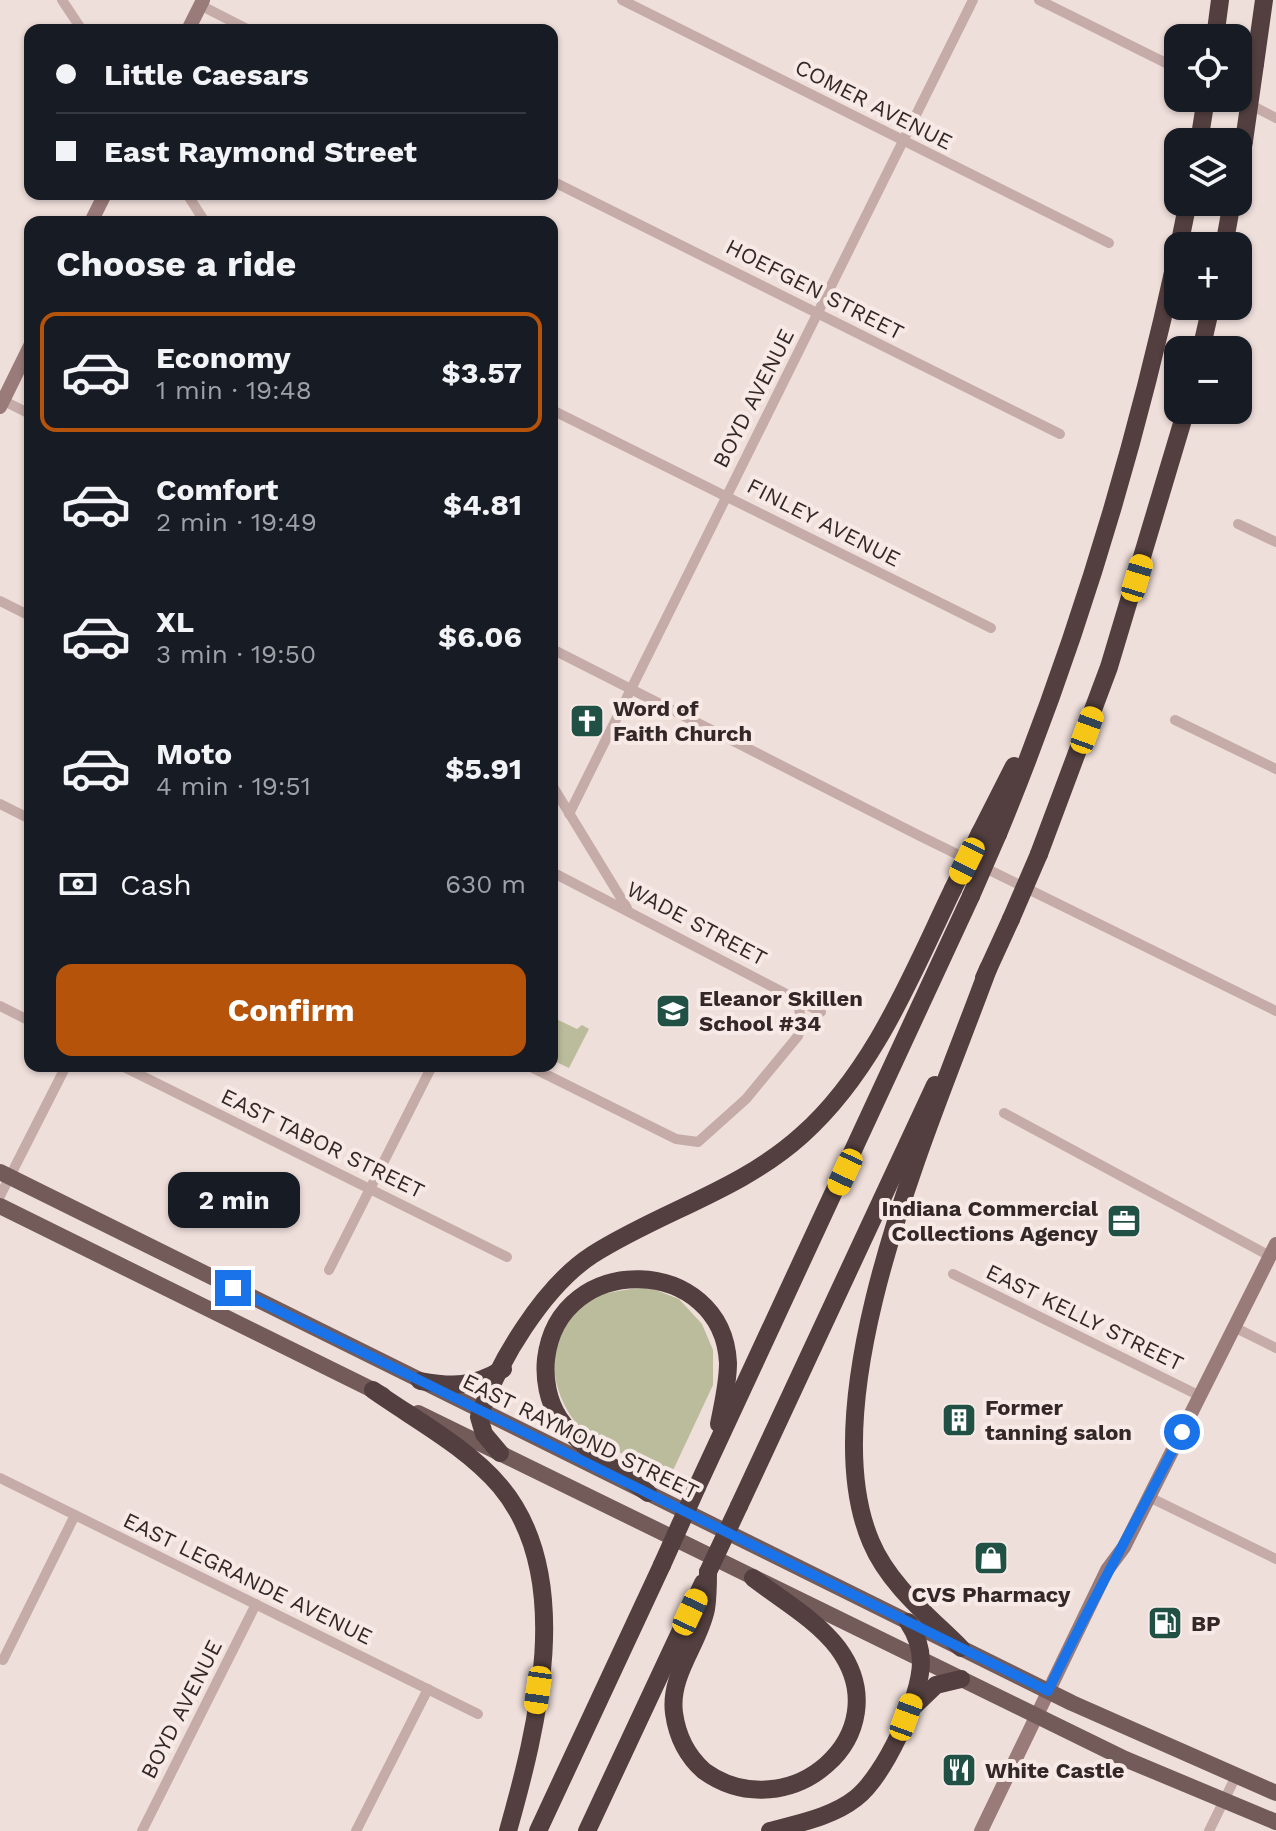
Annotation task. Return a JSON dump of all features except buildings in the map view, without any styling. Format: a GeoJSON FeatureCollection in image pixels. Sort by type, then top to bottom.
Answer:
{"type":"FeatureCollection","features":[{"type":"Feature","properties":{"kind":"highway"},"geometry":{"type":"LineString","coordinates":[[1217,24],[1220,0]]}},
{"type":"Feature","properties":{"kind":"highway"},"geometry":{"type":"LineString","coordinates":[[1246,128],[1264,0]]}},
{"type":"Feature","properties":{"kind":"highway"},"geometry":{"type":"LineString","coordinates":[[538,1831],[971,896],[989,834],[1061,674],[1127,458],[1164,306]]}},
{"type":"Feature","properties":{"kind":"highway"},"geometry":{"type":"LineString","coordinates":[[587,1831],[706,1584],[1039,854],[1109,667],[1182,424]]}},
{"type":"Feature","properties":{"kind":"highway"},"geometry":{"type":"LineString","coordinates":[[500,1453],[484,1434],[481,1411],[537,1308],[575,1268],[598,1252],[751,1174],[795,1142],[831,1106],[874,1045],[953,889],[989,834]]}},
{"type":"Feature","properties":{"kind":"highway"},"geometry":{"type":"LineString","coordinates":[[961,1648],[902,1589],[880,1561],[856,1498],[853,1451],[861,1372],[879,1279],[918,1157],[988,969]]}},
{"type":"Feature","properties":{"kind":"highway"},"geometry":{"type":"LineString","coordinates":[[648,1493],[574,1435],[560,1418],[550,1396],[545,1364],[552,1336],[567,1310],[590,1291],[623,1279],[658,1281],[685,1292],[710,1316],[724,1342],[728,1365],[712,1455]]}},
{"type":"Feature","properties":{"kind":"highway"},"geometry":{"type":"LineString","coordinates":[[420,1381],[464,1386],[487,1379],[503,1369]]}},
{"type":"Feature","properties":{"kind":"highway"},"geometry":{"type":"LineString","coordinates":[[373,1390],[492,1478],[518,1510],[534,1546],[544,1597],[538,1690],[529,1746],[508,1831]]}},
{"type":"Feature","properties":{"kind":"highway"},"geometry":{"type":"LineString","coordinates":[[706,1584],[706,1611],[675,1687],[673,1708],[679,1734],[701,1768],[728,1787],[761,1794],[794,1789],[818,1777],[841,1753],[854,1722],[854,1681],[832,1641],[753,1578]]}},
{"type":"Feature","properties":{"kind":"highway"},"geometry":{"type":"LineString","coordinates":[[770,1831],[834,1811],[855,1799],[882,1766],[906,1717],[918,1682],[921,1659],[918,1640],[908,1622]]}},
{"type":"Feature","properties":{"kind":"highway"},"geometry":{"type":"LineString","coordinates":[[906,1717],[917,1701],[936,1685],[961,1679]]}},
{"type":"Feature","properties":{"kind":"main road"},"geometry":{"type":"LineString","coordinates":[[191,24],[202,3]]}},
{"type":"Feature","properties":{"kind":"main road"},"geometry":{"type":"LineString","coordinates":[[1,402],[24,358]]}},
{"type":"Feature","properties":{"kind":"main road","name":"EAST RAYMOND STREET"},"geometry":{"type":"LineString","coordinates":[[5,1175],[1048,1691],[1276,1793]]}},
{"type":"Feature","properties":{"kind":"main road"},"geometry":{"type":"LineString","coordinates":[[0,1206],[1037,1716],[1276,1822]]}},
{"type":"Feature","properties":{"kind":"main road"},"geometry":{"type":"LineString","coordinates":[[981,1831],[1107,1570],[1124,1547],[1273,1250]]}},
{"type":"Feature","properties":{"kind":"street"},"geometry":{"type":"LineString","coordinates":[[62,0],[78,24]]}},
{"type":"Feature","properties":{"kind":"street","name":"COMER AVENUE"},"geometry":{"type":"LineString","coordinates":[[622,0],[1109,243]]}},
{"type":"Feature","properties":{"kind":"street","name":"BOYD AVENUE"},"geometry":{"type":"LineString","coordinates":[[569,814],[973,0]]}},
{"type":"Feature","properties":{"kind":"street"},"geometry":{"type":"LineString","coordinates":[[1039,0],[1164,62]]}},
{"type":"Feature","properties":{"kind":"street"},"geometry":{"type":"LineString","coordinates":[[202,3],[239,24]]}},
{"type":"Feature","properties":{"kind":"street"},"geometry":{"type":"LineString","coordinates":[[1252,106],[1276,118]]}},
{"type":"Feature","properties":{"kind":"street","name":"HOEFGEN STREET"},"geometry":{"type":"LineString","coordinates":[[558,184],[1060,434]]}},
{"type":"Feature","properties":{"kind":"street"},"geometry":{"type":"LineString","coordinates":[[1,402],[24,412]]}},
{"type":"Feature","properties":{"kind":"street","name":"FINLEY AVENUE"},"geometry":{"type":"LineString","coordinates":[[558,413],[991,628]]}},
{"type":"Feature","properties":{"kind":"street"},"geometry":{"type":"LineString","coordinates":[[1238,524],[1276,542]]}},
{"type":"Feature","properties":{"kind":"street"},"geometry":{"type":"LineString","coordinates":[[0,601],[24,613]]}},
{"type":"Feature","properties":{"kind":"street"},"geometry":{"type":"LineString","coordinates":[[558,652],[920,836],[1276,1011]]}},
{"type":"Feature","properties":{"kind":"street"},"geometry":{"type":"LineString","coordinates":[[1175,720],[1276,769]]}},
{"type":"Feature","properties":{"kind":"street"},"geometry":{"type":"LineString","coordinates":[[558,795],[628,910]]}},
{"type":"Feature","properties":{"kind":"street"},"geometry":{"type":"LineString","coordinates":[[0,804],[24,816]]}},
{"type":"Feature","properties":{"kind":"street","name":"WADE STREET"},"geometry":{"type":"LineString","coordinates":[[558,875],[821,1012]]}},
{"type":"Feature","properties":{"kind":"street"},"geometry":{"type":"LineString","coordinates":[[541,1072],[676,1139],[698,1142],[756,1087],[798,1036],[802,1023],[797,999]]}},
{"type":"Feature","properties":{"kind":"street"},"geometry":{"type":"LineString","coordinates":[[0,1006],[24,1018]]}},
{"type":"Feature","properties":{"kind":"street"},"geometry":{"type":"LineString","coordinates":[[0,1196],[5,1175],[63,1072]]}},
{"type":"Feature","properties":{"kind":"street","name":"EAST TABOR STREET"},"geometry":{"type":"LineString","coordinates":[[134,1072],[507,1257]]}},
{"type":"Feature","properties":{"kind":"street"},"geometry":{"type":"LineString","coordinates":[[329,1270],[429,1072]]}},
{"type":"Feature","properties":{"kind":"street"},"geometry":{"type":"LineString","coordinates":[[1004,1113],[1273,1250]]}},
{"type":"Feature","properties":{"kind":"street","name":"EAST KELLY STREET"},"geometry":{"type":"LineString","coordinates":[[953,1274],[1200,1396]]}},
{"type":"Feature","properties":{"kind":"street"},"geometry":{"type":"LineString","coordinates":[[1234,1327],[1276,1348]]}},
{"type":"Feature","properties":{"kind":"street","name":"EAST LEGRANDE AVENUE"},"geometry":{"type":"LineString","coordinates":[[0,1478],[478,1714]]}},
{"type":"Feature","properties":{"kind":"street"},"geometry":{"type":"LineString","coordinates":[[1149,1497],[1276,1559]]}},
{"type":"Feature","properties":{"kind":"street"},"geometry":{"type":"LineString","coordinates":[[3,1660],[75,1515]]}},
{"type":"Feature","properties":{"kind":"street","name":"BOYD AVENUE"},"geometry":{"type":"LineString","coordinates":[[142,1831],[256,1604]]}},
{"type":"Feature","properties":{"kind":"street"},"geometry":{"type":"LineString","coordinates":[[356,1831],[428,1689]]}},
{"type":"Feature","properties":{"kind":"street"},"geometry":{"type":"LineString","coordinates":[[1209,1831],[1236,1776]]}},
{"type":"Feature","properties":{"kind":"green space"},"geometry":{"type":"Polygon","coordinates":[[[558,1020],[577,1029],[582,1025],[589,1029],[569,1068],[558,1063],[558,1020]]]}},
{"type":"Feature","properties":{"kind":"green space"},"geometry":{"type":"Polygon","coordinates":[[[648,1287],[679,1299],[702,1324],[713,1350],[713,1385],[669,1479],[658,1479],[581,1428],[562,1399],[554,1364],[560,1330],[569,1315],[583,1303],[606,1293],[648,1287]]]}},
{"type":"Feature","properties":{"kind":"place","name":"Word of Faith Church"},"geometry":{"type":"Point","coordinates":[587,721]}},
{"type":"Feature","properties":{"kind":"place","name":"Eleanor Skillen School #34"},"geometry":{"type":"Point","coordinates":[673,1011]}},
{"type":"Feature","properties":{"kind":"place","name":"Indiana Commercial Collections Agency"},"geometry":{"type":"Point","coordinates":[1124,1221]}},
{"type":"Feature","properties":{"kind":"place","name":"Former tanning salon"},"geometry":{"type":"Point","coordinates":[959,1420]}},
{"type":"Feature","properties":{"kind":"place","name":"CVS Pharmacy"},"geometry":{"type":"Point","coordinates":[991,1558]}},
{"type":"Feature","properties":{"kind":"place","name":"BP"},"geometry":{"type":"Point","coordinates":[1165,1623]}},
{"type":"Feature","properties":{"kind":"place","name":"White Castle"},"geometry":{"type":"Point","coordinates":[959,1770]}},
{"type":"Feature","properties":{"kind":"route"},"geometry":{"type":"LineString","coordinates":[[233,1288],[1048,1691],[1107,1570],[1124,1547],[1182,1432]]}}]}
